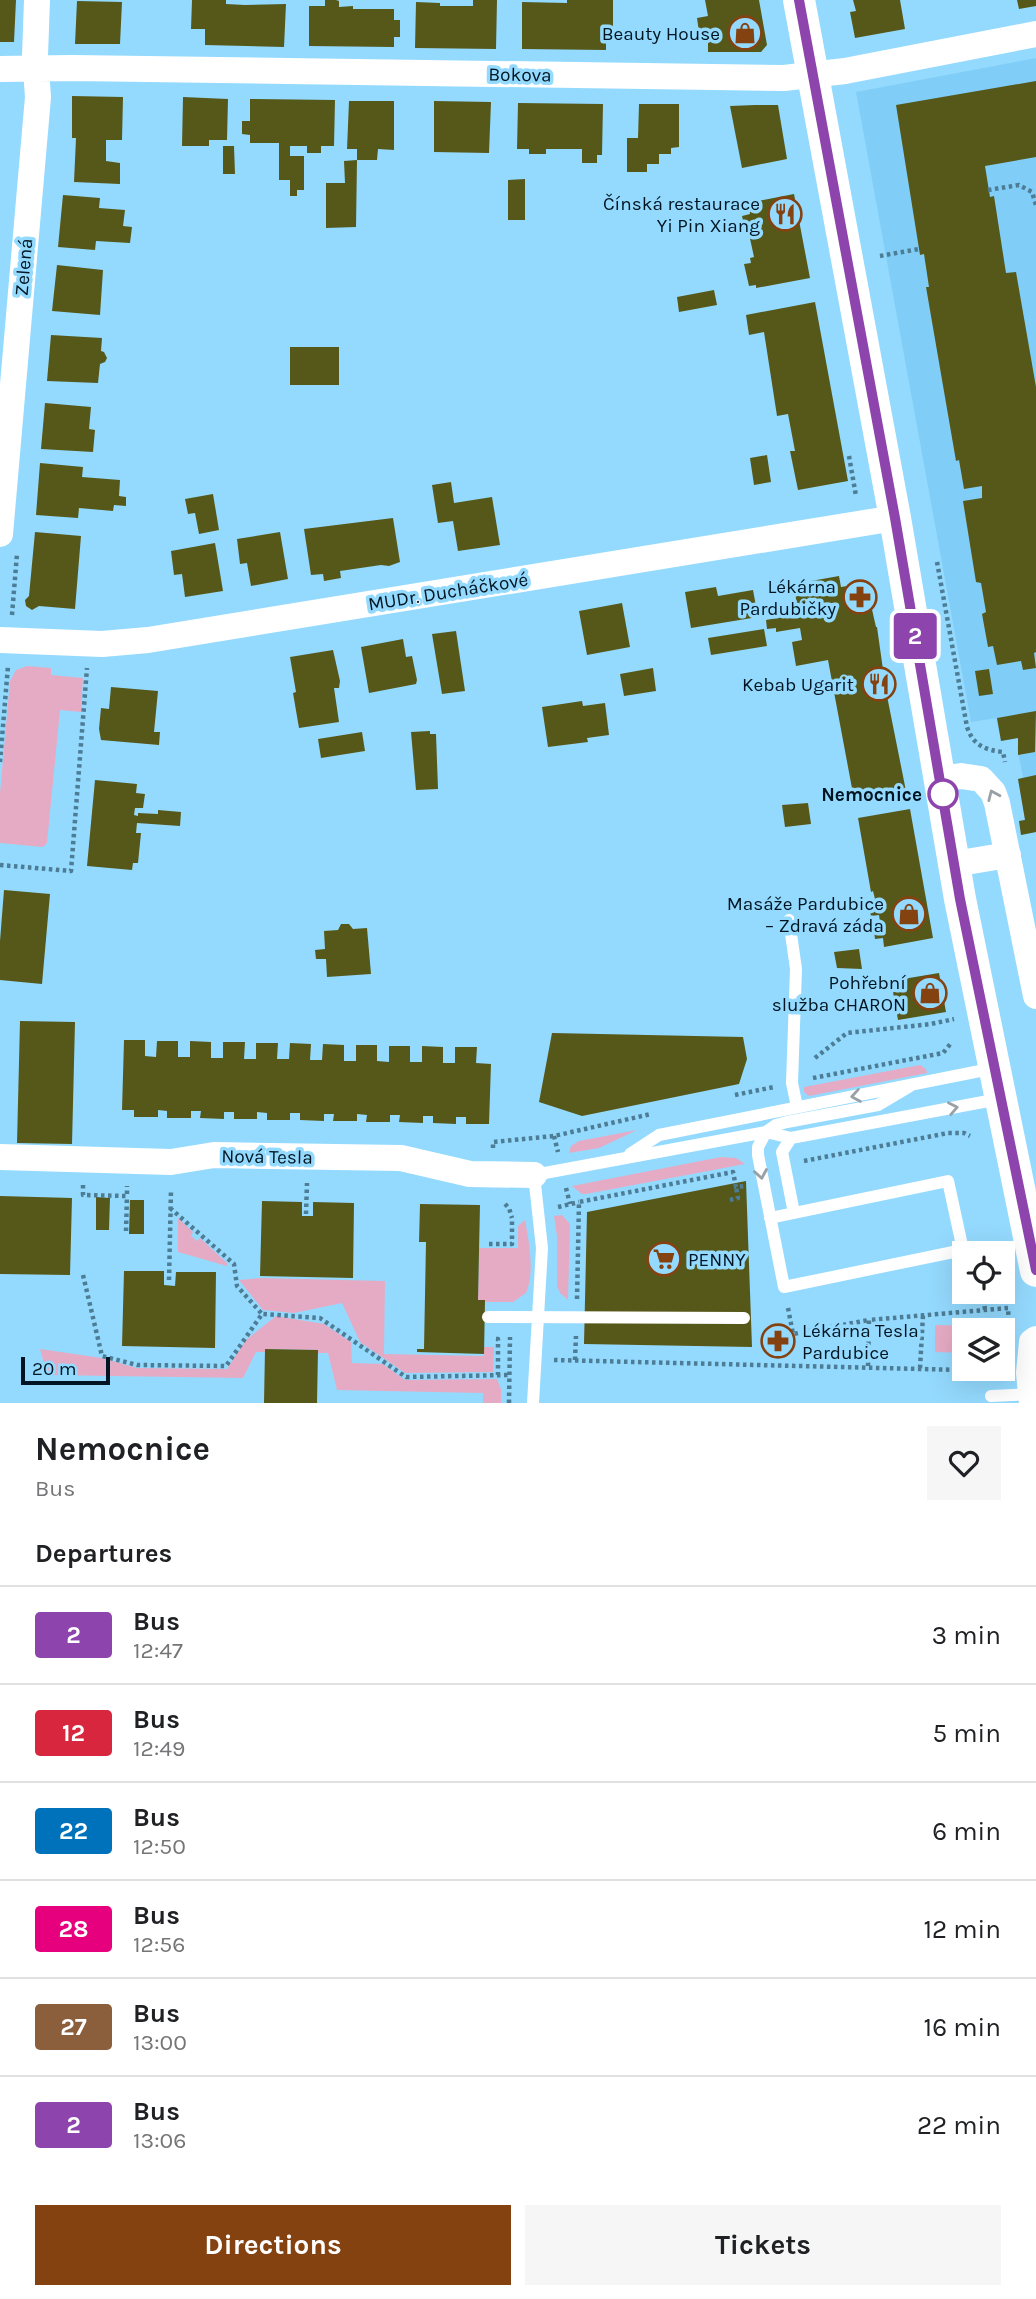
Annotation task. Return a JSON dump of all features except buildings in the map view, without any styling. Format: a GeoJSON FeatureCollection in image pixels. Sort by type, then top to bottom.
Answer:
{"type":"FeatureCollection","features":[{"type":"Feature","properties":{"kind":"street","name":"Zelená"},"geometry":{"type":"LineString","coordinates":[[0,534],[38,97],[35,44],[37,0]]}},
{"type":"Feature","properties":{"kind":"street"},"geometry":{"type":"LineString","coordinates":[[799,0],[895,518],[954,864],[1036,1270]]}},
{"type":"Feature","properties":{"kind":"street","name":"Bokova"},"geometry":{"type":"LineString","coordinates":[[0,69],[773,78],[813,76],[1036,34]]}},
{"type":"Feature","properties":{"kind":"street","name":"MUDr. Ducháčkové"},"geometry":{"type":"LineString","coordinates":[[4,651],[148,640],[895,518]]}},
{"type":"Feature","properties":{"kind":"street"},"geometry":{"type":"LineString","coordinates":[[940,779],[971,776],[981,779],[988,784],[997,803],[1036,996]]}},
{"type":"Feature","properties":{"kind":"street"},"geometry":{"type":"LineString","coordinates":[[954,864],[1008,855]]}},
{"type":"Feature","properties":{"kind":"street","name":"Nová Tesla"},"geometry":{"type":"LineString","coordinates":[[0,1157],[171,1163],[214,1154],[401,1158],[470,1174],[534,1175]]}},
{"type":"Feature","properties":{"kind":"street"},"geometry":{"type":"LineString","coordinates":[[1026,1337],[1032,1399]]}},
{"type":"Feature","properties":{"kind":"lane"},"geometry":{"type":"LineString","coordinates":[[789,920],[796,969],[792,1083],[797,1107]]}},
{"type":"Feature","properties":{"kind":"lane"},"geometry":{"type":"LineString","coordinates":[[626,1157],[659,1135],[995,1068]]}},
{"type":"Feature","properties":{"kind":"lane"},"geometry":{"type":"LineString","coordinates":[[770,1218],[948,1181],[963,1250],[784,1287],[762,1182],[758,1155],[758,1147],[766,1132],[775,1125],[787,1122],[878,1105],[910,1086]]}},
{"type":"Feature","properties":{"kind":"lane"},"geometry":{"type":"LineString","coordinates":[[533,1403],[542,1248],[534,1175],[766,1132],[791,1138],[1001,1098]]}},
{"type":"Feature","properties":{"kind":"lane"},"geometry":{"type":"LineString","coordinates":[[791,1138],[782,1152],[794,1213]]}},
{"type":"Feature","properties":{"kind":"lane"},"geometry":{"type":"LineString","coordinates":[[488,1317],[744,1318]]}},
{"type":"Feature","properties":{"kind":"lane"},"geometry":{"type":"LineString","coordinates":[[992,1395],[1032,1399]]}},
{"type":"Feature","properties":{"kind":"path"},"geometry":{"type":"LineString","coordinates":[[988,190],[1019,185],[1032,192],[1036,205]]}},
{"type":"Feature","properties":{"kind":"path"},"geometry":{"type":"LineString","coordinates":[[877,244],[880,256],[919,249]]}},
{"type":"Feature","properties":{"kind":"path"},"geometry":{"type":"LineString","coordinates":[[935,552],[967,727],[970,736],[979,746],[1003,752],[1006,769]]}},
{"type":"Feature","properties":{"kind":"path"},"geometry":{"type":"LineString","coordinates":[[0,762],[4,651]]}},
{"type":"Feature","properties":{"kind":"path"},"geometry":{"type":"LineString","coordinates":[[0,865],[71,871],[87,668]]}},
{"type":"Feature","properties":{"kind":"path"},"geometry":{"type":"LineString","coordinates":[[792,1083],[804,1067],[846,1033],[931,1024],[956,1018]]}},
{"type":"Feature","properties":{"kind":"path"},"geometry":{"type":"LineString","coordinates":[[792,1083],[943,1053],[952,1042]]}},
{"type":"Feature","properties":{"kind":"path"},"geometry":{"type":"LineString","coordinates":[[786,1177],[799,1175],[801,1161],[948,1133],[964,1133],[970,1136]]}},
{"type":"Feature","properties":{"kind":"path"},"geometry":{"type":"LineString","coordinates":[[493,1142],[554,1136]]}},
{"type":"Feature","properties":{"kind":"path"},"geometry":{"type":"LineString","coordinates":[[169,1280],[171,1163]]}},
{"type":"Feature","properties":{"kind":"path"},"geometry":{"type":"LineString","coordinates":[[570,1204],[733,1172],[738,1198],[730,1200]]}},
{"type":"Feature","properties":{"kind":"path"},"geometry":{"type":"LineString","coordinates":[[736,1187],[762,1182]]}},
{"type":"Feature","properties":{"kind":"path"},"geometry":{"type":"LineString","coordinates":[[126,1231],[127,1196]]}},
{"type":"Feature","properties":{"kind":"path"},"geometry":{"type":"LineString","coordinates":[[500,1201],[509,1208],[512,1218]]}},
{"type":"Feature","properties":{"kind":"path"},"geometry":{"type":"LineString","coordinates":[[575,1360],[579,1202]]}},
{"type":"Feature","properties":{"kind":"path"},"geometry":{"type":"LineString","coordinates":[[170,1208],[234,1264],[237,1286],[262,1314],[320,1318],[406,1377],[509,1375]]}},
{"type":"Feature","properties":{"kind":"path"},"geometry":{"type":"LineString","coordinates":[[83,1275],[102,1356],[137,1365],[226,1366],[262,1314]]}},
{"type":"Feature","properties":{"kind":"path"},"geometry":{"type":"LineString","coordinates":[[784,1287],[793,1334],[869,1320],[1008,1308],[1026,1337]]}},
{"type":"Feature","properties":{"kind":"path"},"geometry":{"type":"LineString","coordinates":[[984,1304],[985,1310]]}},
{"type":"Feature","properties":{"kind":"path"},"geometry":{"type":"LineString","coordinates":[[920,1368],[923,1315]]}},
{"type":"Feature","properties":{"kind":"path"},"geometry":{"type":"LineString","coordinates":[[509,1403],[510,1317]]}},
{"type":"Feature","properties":{"kind":"path"},"geometry":{"type":"LineString","coordinates":[[868,1366],[869,1320]]}},
{"type":"Feature","properties":{"kind":"path"},"geometry":{"type":"LineString","coordinates":[[491,1339],[498,1339],[498,1375]]}},
{"type":"Feature","properties":{"kind":"path"},"geometry":{"type":"LineString","coordinates":[[535,1359],[952,1369]]}},
{"type":"Feature","properties":{"kind":"shaded area"},"geometry":{"type":"Polygon","coordinates":[[[1036,58],[1036,832],[1021,835],[1019,821],[1025,819],[1018,779],[1023,777],[1017,747],[1020,746],[1019,738],[1001,741],[996,718],[971,722],[856,92],[1036,58]]]}},
{"type":"Feature","properties":{"kind":"shaded area"},"geometry":{"type":"Polygon","coordinates":[[[27,666],[51,668],[51,675],[83,678],[81,712],[60,710],[47,843],[43,847],[0,843],[0,793],[10,681],[16,670],[27,666]]]}},
{"type":"Feature","properties":{"kind":"shaded area"},"geometry":{"type":"Polygon","coordinates":[[[920,1065],[927,1073],[809,1096],[804,1092],[804,1087],[920,1065]]]}},
{"type":"Feature","properties":{"kind":"shaded area"},"geometry":{"type":"Polygon","coordinates":[[[637,1130],[599,1148],[569,1153],[571,1146],[579,1141],[637,1130]]]}},
{"type":"Feature","properties":{"kind":"shaded area"},"geometry":{"type":"Polygon","coordinates":[[[721,1157],[736,1158],[745,1164],[586,1194],[572,1186],[721,1157]]]}},
{"type":"Feature","properties":{"kind":"shaded area"},"geometry":{"type":"Polygon","coordinates":[[[562,1215],[570,1224],[568,1300],[557,1286],[557,1236],[554,1216],[562,1215]]]}},
{"type":"Feature","properties":{"kind":"shaded area"},"geometry":{"type":"Polygon","coordinates":[[[178,1218],[193,1232],[191,1236],[197,1241],[200,1238],[227,1266],[178,1252],[178,1218]]]}},
{"type":"Feature","properties":{"kind":"shaded area"},"geometry":{"type":"Polygon","coordinates":[[[525,1220],[531,1267],[526,1293],[513,1302],[478,1302],[479,1248],[518,1248],[518,1226],[525,1220]]]}},
{"type":"Feature","properties":{"kind":"shaded area"},"geometry":{"type":"Polygon","coordinates":[[[260,1278],[385,1281],[384,1354],[484,1356],[484,1347],[494,1347],[493,1372],[405,1373],[360,1342],[342,1303],[294,1313],[263,1310],[239,1280],[260,1278]]]}},
{"type":"Feature","properties":{"kind":"shaded area"},"geometry":{"type":"Polygon","coordinates":[[[276,1316],[324,1324],[351,1342],[352,1363],[383,1364],[405,1380],[497,1379],[501,1389],[501,1403],[483,1403],[483,1393],[337,1390],[328,1353],[318,1353],[318,1350],[265,1349],[265,1352],[256,1352],[243,1378],[47,1375],[40,1349],[102,1358],[137,1368],[227,1369],[246,1340],[276,1316]]]}},
{"type":"Feature","properties":{"kind":"shaded area"},"geometry":{"type":"Polygon","coordinates":[[[935,1325],[952,1325],[952,1353],[935,1352],[935,1325]]]}},
{"type":"Feature","properties":{"kind":"bus line","name":"2"},"geometry":{"type":"LineString","coordinates":[[799,0],[895,518],[960,899],[1036,1270]]}},
{"type":"Feature","properties":{"kind":"place","name":"Beauty House"},"geometry":{"type":"Point","coordinates":[745,33]}},
{"type":"Feature","properties":{"kind":"place","name":"Čínská restaurace Yi Pin Xiang"},"geometry":{"type":"Point","coordinates":[785,214]}},
{"type":"Feature","properties":{"kind":"place","name":"Lékárna Pardubičky"},"geometry":{"type":"Point","coordinates":[860,597]}},
{"type":"Feature","properties":{"kind":"place","name":"Kebab Ugarit"},"geometry":{"type":"Point","coordinates":[879,684]}},
{"type":"Feature","properties":{"kind":"place","name":"Nemocnice"},"geometry":{"type":"Point","coordinates":[943,794]}},
{"type":"Feature","properties":{"kind":"place","name":"Masáže Pardubice – Zdravá záda"},"geometry":{"type":"Point","coordinates":[909,914]}},
{"type":"Feature","properties":{"kind":"place","name":"Pohřební služba CHARON"},"geometry":{"type":"Point","coordinates":[930,993]}},
{"type":"Feature","properties":{"kind":"place","name":"PENNY"},"geometry":{"type":"Point","coordinates":[664,1259]}},
{"type":"Feature","properties":{"kind":"place","name":"Lékárna Tesla Pardubice"},"geometry":{"type":"Point","coordinates":[778,1341]}}]}
